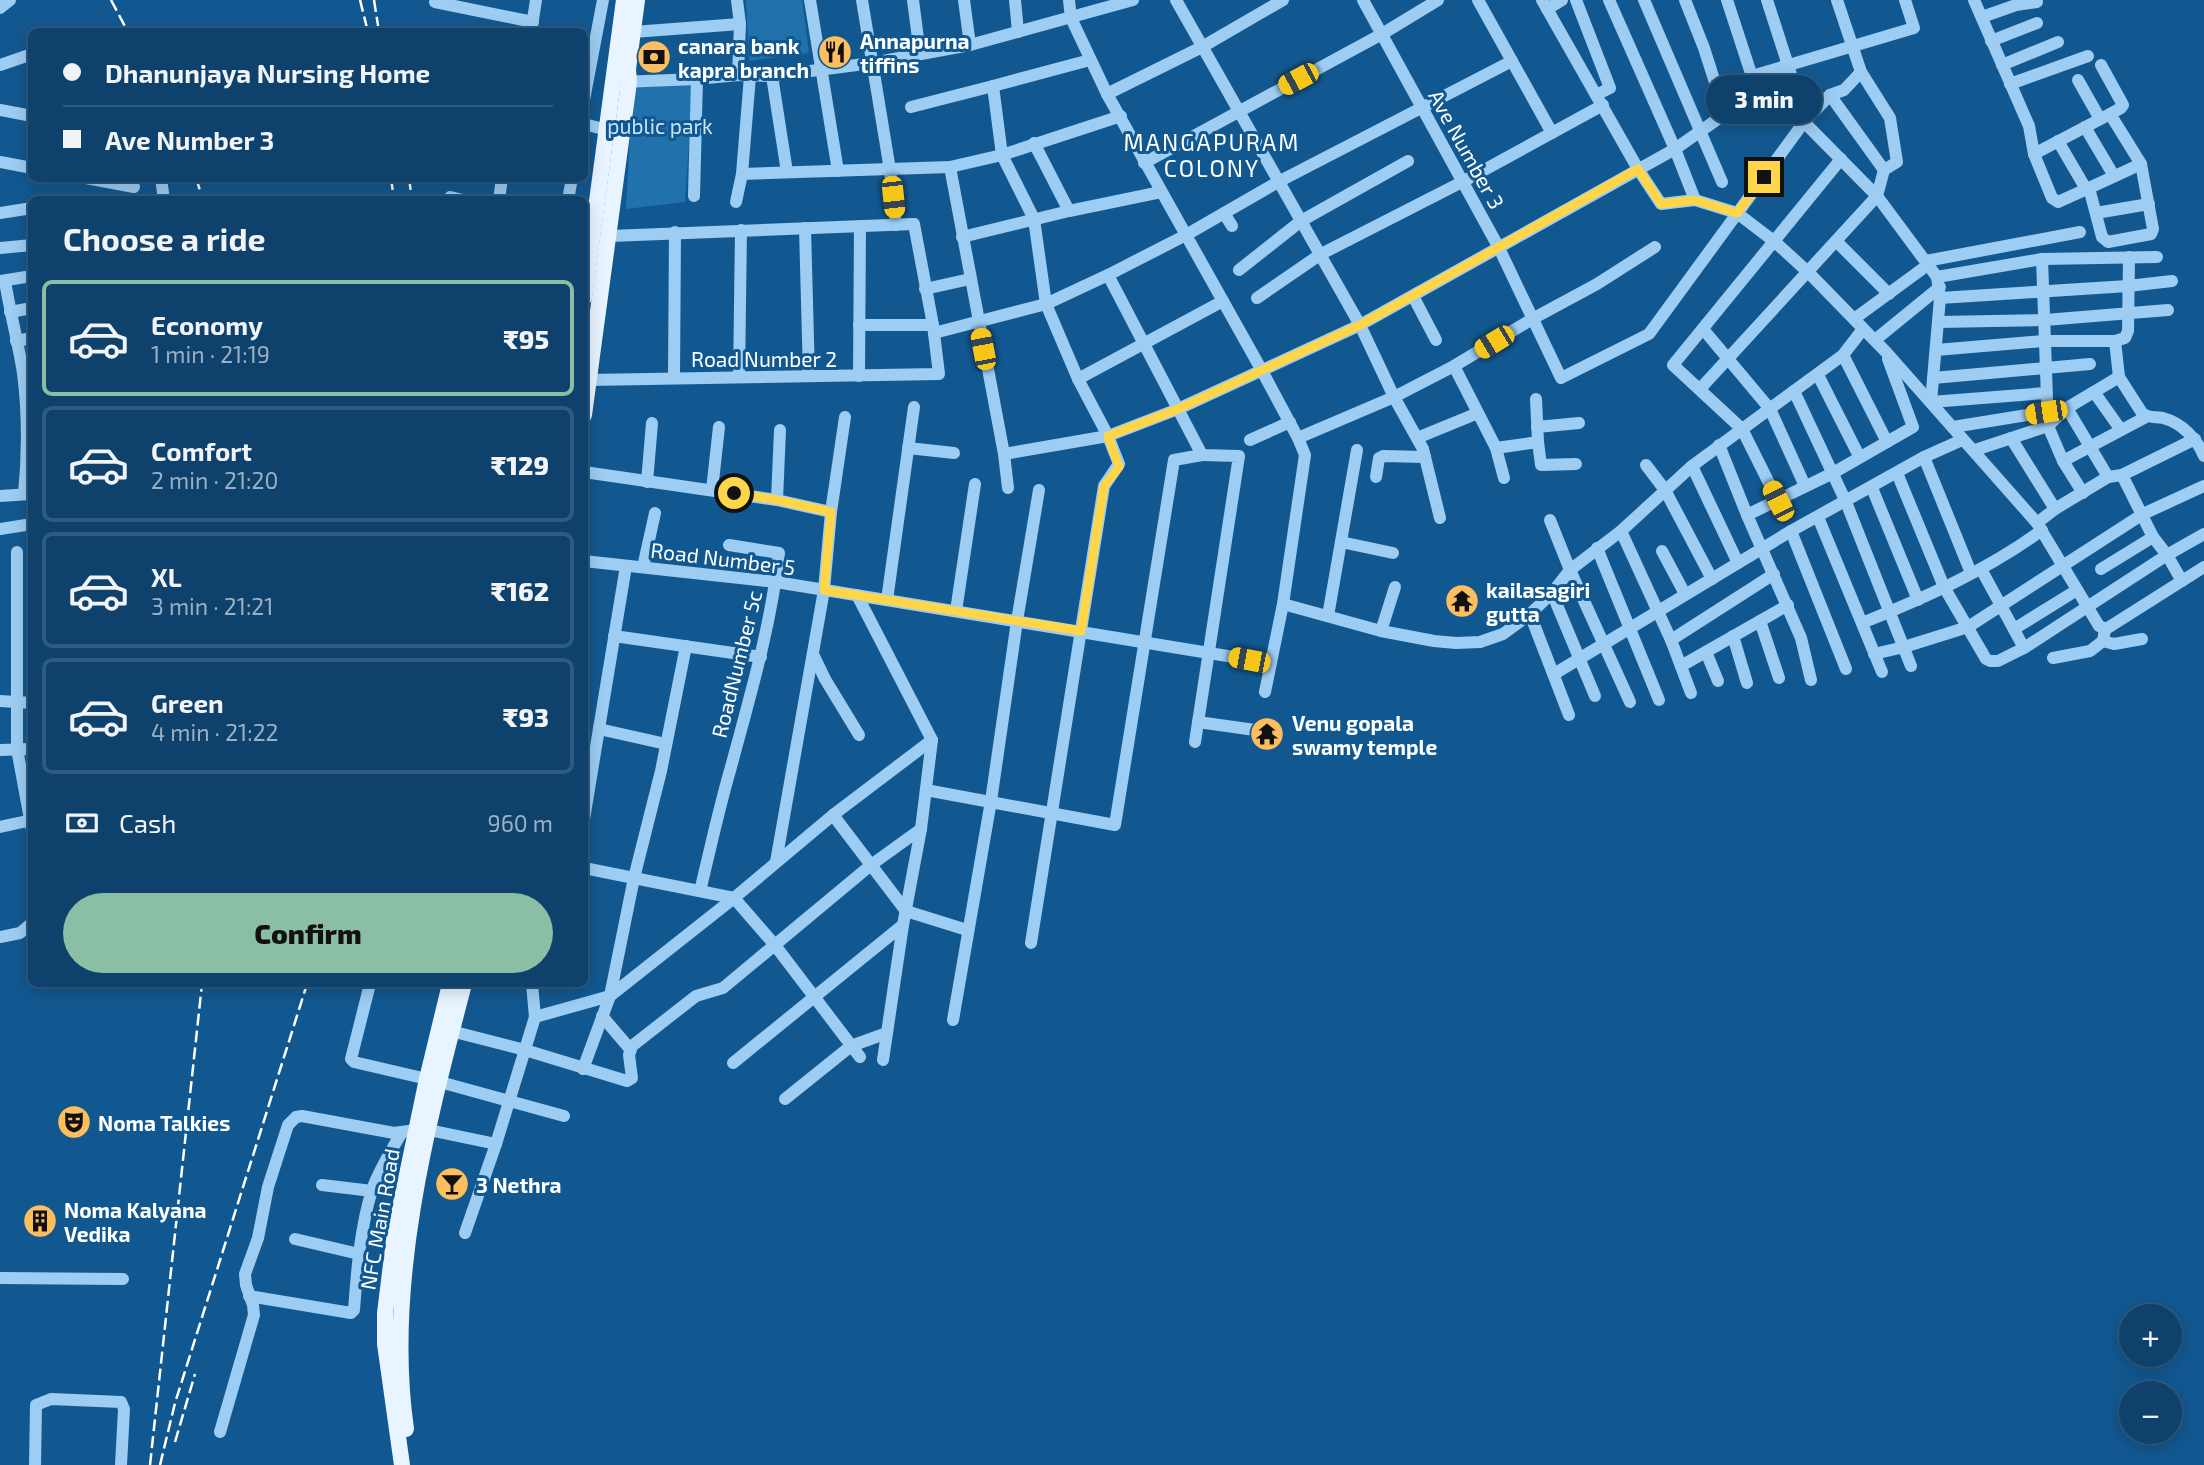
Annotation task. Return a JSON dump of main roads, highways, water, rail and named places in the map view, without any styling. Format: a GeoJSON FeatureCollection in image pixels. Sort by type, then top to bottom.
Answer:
{"type":"FeatureCollection","features":[{"type":"Feature","properties":{"kind":"main road"},"geometry":{"type":"LineString","coordinates":[[588,387],[610,236],[622,75],[624,0]]}},
{"type":"Feature","properties":{"kind":"main road"},"geometry":{"type":"LineString","coordinates":[[588,269],[607,130],[633,32],[637,0]]}},
{"type":"Feature","properties":{"kind":"main road","name":"NFC Main Road"},"geometry":{"type":"LineString","coordinates":[[433,1081],[449,987]]}},
{"type":"Feature","properties":{"kind":"main road","name":"NFC Main Road"},"geometry":{"type":"LineString","coordinates":[[402,1465],[385,1344],[385,1313],[395,1232],[415,1131],[452,1031],[463,987]]}},
{"type":"Feature","properties":{"kind":"main road","name":"NFC Main Road"},"geometry":{"type":"LineString","coordinates":[[412,1465],[405,1421],[399,1341],[415,1131]]}},
{"type":"Feature","properties":{"kind":"railway"},"geometry":{"type":"LineString","coordinates":[[111,0],[126,28]]}},
{"type":"Feature","properties":{"kind":"railway"},"geometry":{"type":"LineString","coordinates":[[360,0],[367,28]]}},
{"type":"Feature","properties":{"kind":"railway"},"geometry":{"type":"LineString","coordinates":[[374,0],[378,28]]}},
{"type":"Feature","properties":{"kind":"railway"},"geometry":{"type":"LineString","coordinates":[[197,182],[202,196]]}},
{"type":"Feature","properties":{"kind":"railway"},"geometry":{"type":"LineString","coordinates":[[392,182],[393,196]]}},
{"type":"Feature","properties":{"kind":"railway"},"geometry":{"type":"LineString","coordinates":[[410,182],[411,196]]}},
{"type":"Feature","properties":{"kind":"railway"},"geometry":{"type":"LineString","coordinates":[[150,1465],[202,987]]}},
{"type":"Feature","properties":{"kind":"railway"},"geometry":{"type":"LineString","coordinates":[[160,1465],[175,1403],[306,987]]}},
{"type":"Feature","properties":{"kind":"railway"},"geometry":{"type":"LineString","coordinates":[[175,1442],[195,1374]]}},
{"type":"Feature","properties":{"kind":"place","name":"Annapurna tiffins"},"geometry":{"type":"Point","coordinates":[835,52]}},
{"type":"Feature","properties":{"kind":"place","name":"canara bank kapra branch"},"geometry":{"type":"Point","coordinates":[654,57]}},
{"type":"Feature","properties":{"kind":"place","name":"kailasagiri gutta"},"geometry":{"type":"Point","coordinates":[1462,601]}},
{"type":"Feature","properties":{"kind":"place","name":"Venu gopala swamy temple"},"geometry":{"type":"Point","coordinates":[1267,734]}},
{"type":"Feature","properties":{"kind":"place","name":"Noma Talkies"},"geometry":{"type":"Point","coordinates":[74,1122]}},
{"type":"Feature","properties":{"kind":"place","name":"3 Nethra"},"geometry":{"type":"Point","coordinates":[452,1184]}},
{"type":"Feature","properties":{"kind":"place","name":"Noma Kalyana Vedika"},"geometry":{"type":"Point","coordinates":[40,1221]}},
{"type":"Feature","properties":{"kind":"district","name":"MANGAPURAM COLONY"},"geometry":{"type":"Point","coordinates":[1212,155]}},
{"type":"Feature","properties":{"kind":"park label","name":"public park"},"geometry":{"type":"Point","coordinates":[660,125]}}]}
